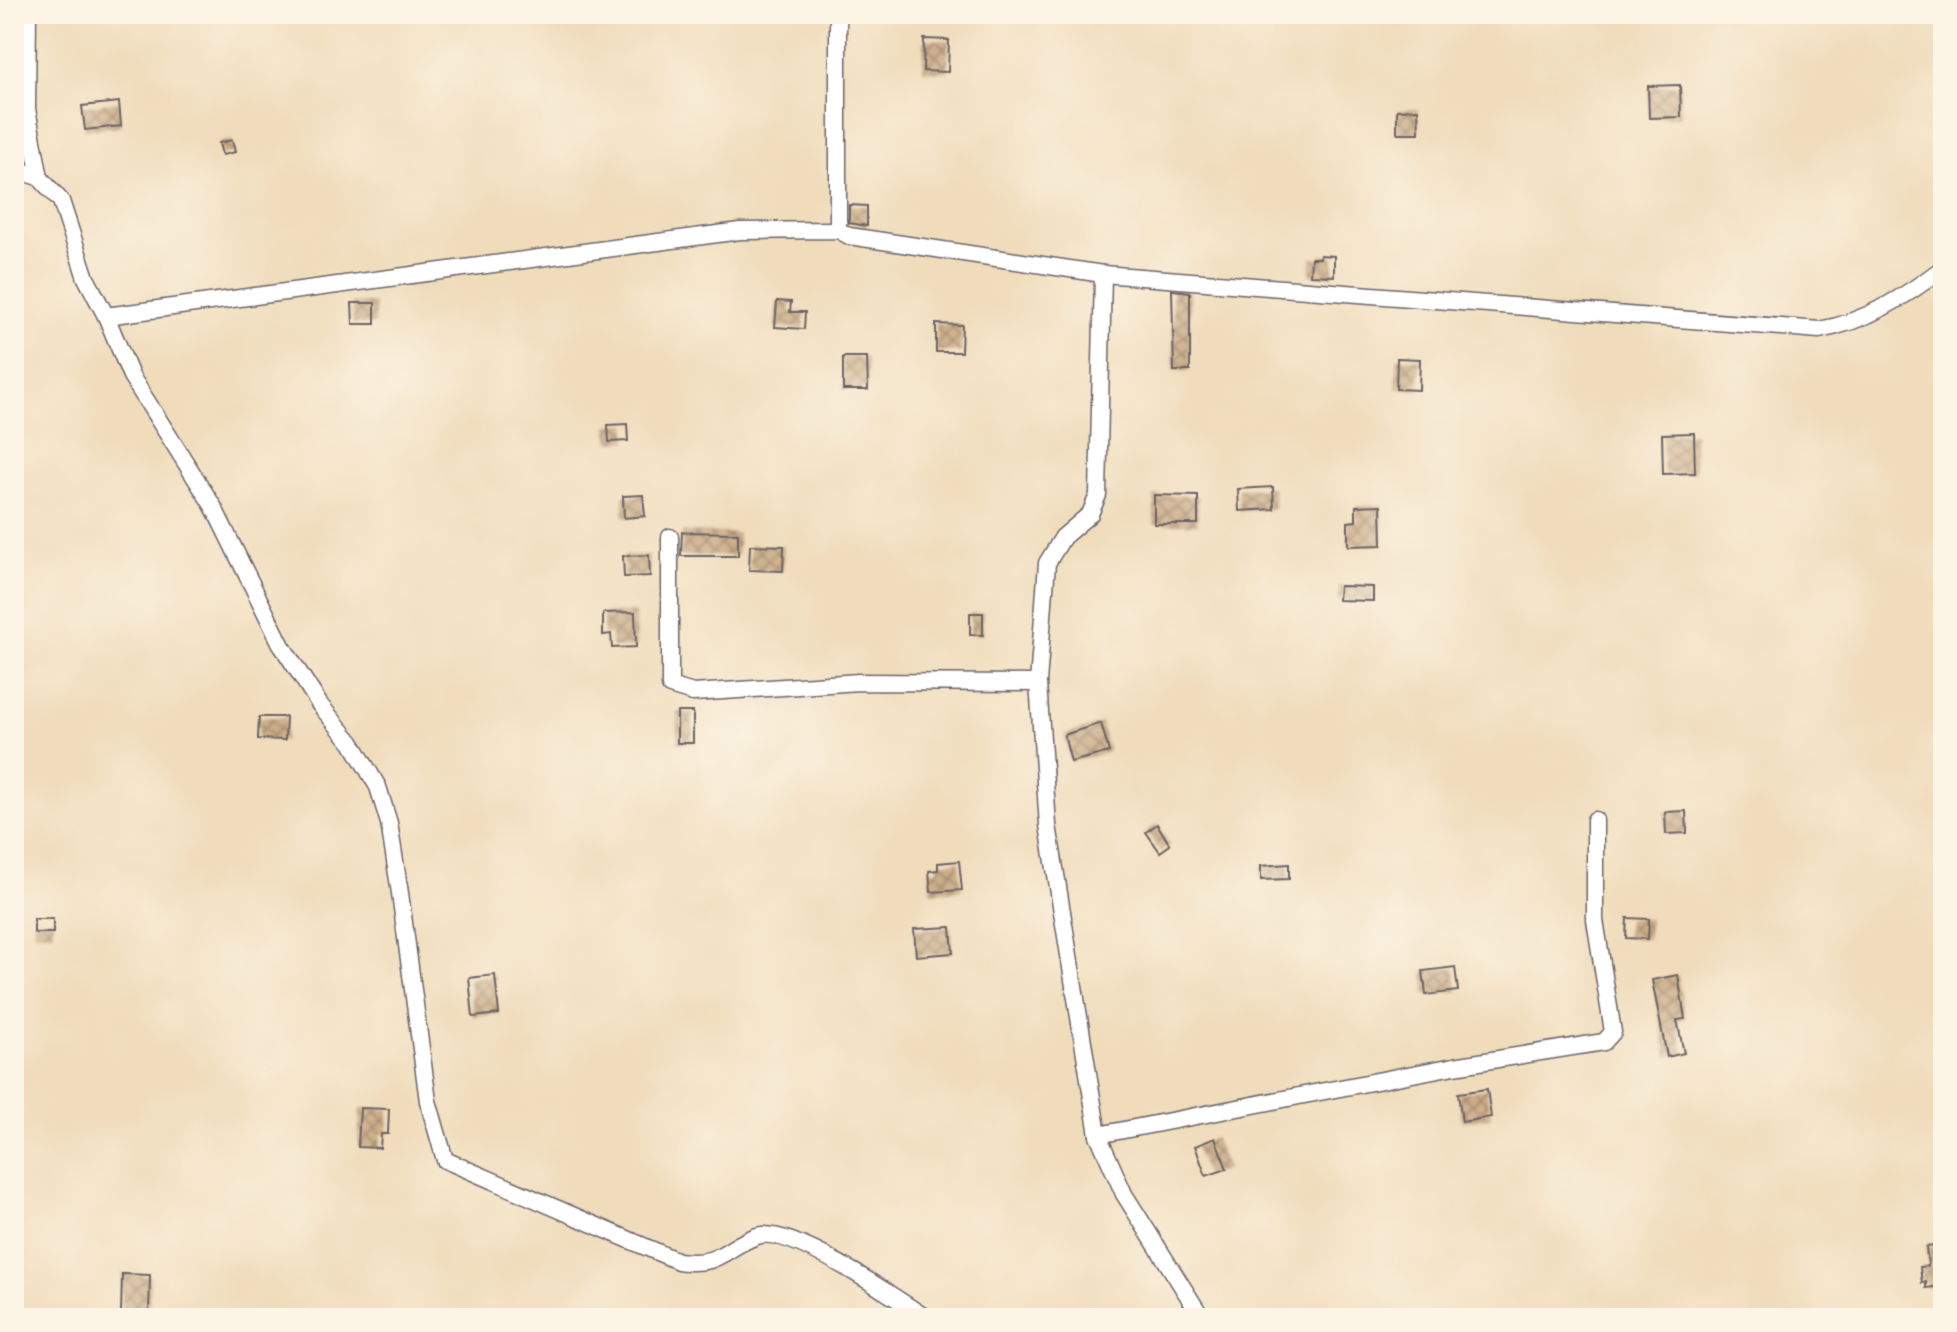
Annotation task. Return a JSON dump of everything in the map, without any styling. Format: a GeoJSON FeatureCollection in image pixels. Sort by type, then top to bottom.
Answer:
{"type":"FeatureCollection","features":[{"type":"Feature","properties":{"kind":"street"},"geometry":{"type":"LineString","coordinates":[[28,14],[27,109],[40,178]]}},
{"type":"Feature","properties":{"kind":"street"},"geometry":{"type":"LineString","coordinates":[[838,14],[838,230]]}},
{"type":"Feature","properties":{"kind":"street"},"geometry":{"type":"LineString","coordinates":[[14,168],[40,178],[61,201],[86,278],[131,376],[213,506],[282,646],[320,705],[352,743],[378,787],[389,823],[428,1101],[445,1160],[678,1261],[694,1264],[716,1260],[758,1235],[775,1234],[796,1241],[884,1290],[926,1318]]}},
{"type":"Feature","properties":{"kind":"street"},"geometry":{"type":"LineString","coordinates":[[106,316],[740,231],[838,230],[849,236],[1103,274],[1819,330],[1847,325],[1871,315],[1943,268]]}},
{"type":"Feature","properties":{"kind":"street"},"geometry":{"type":"LineString","coordinates":[[1103,274],[1098,495],[1090,514],[1063,537],[1047,563],[1038,683],[1048,825],[1098,1135],[1124,1194],[1202,1318]]}},
{"type":"Feature","properties":{"kind":"street"},"geometry":{"type":"LineString","coordinates":[[670,537],[670,686],[693,693],[859,682],[1038,683]]}},
{"type":"Feature","properties":{"kind":"street"},"geometry":{"type":"LineString","coordinates":[[1098,1135],[1454,1066],[1604,1042],[1613,1032],[1595,920],[1595,820]]}},
{"type":"Feature","properties":{"kind":"building"},"geometry":{"type":"Polygon","coordinates":[[[924,39],[949,40],[948,72],[923,71],[924,39]]]}},
{"type":"Feature","properties":{"kind":"building"},"geometry":{"type":"Polygon","coordinates":[[[1680,85],[1681,117],[1649,118],[1648,86],[1680,85]]]}},
{"type":"Feature","properties":{"kind":"building"},"geometry":{"type":"Polygon","coordinates":[[[119,102],[121,126],[85,130],[82,106],[119,102]]]}},
{"type":"Feature","properties":{"kind":"building"},"geometry":{"type":"Polygon","coordinates":[[[1418,109],[1419,133],[1397,133],[1397,110],[1418,109]]]}},
{"type":"Feature","properties":{"kind":"building"},"geometry":{"type":"Polygon","coordinates":[[[232,140],[235,152],[222,155],[219,143],[232,140]]]}},
{"type":"Feature","properties":{"kind":"building"},"geometry":{"type":"Polygon","coordinates":[[[849,205],[867,206],[867,226],[849,223],[849,205]]]}},
{"type":"Feature","properties":{"kind":"building"},"geometry":{"type":"Polygon","coordinates":[[[1320,255],[1334,256],[1334,276],[1310,275],[1311,258],[1320,258],[1320,255]]]}},
{"type":"Feature","properties":{"kind":"building"},"geometry":{"type":"Polygon","coordinates":[[[1172,290],[1190,292],[1190,371],[1174,371],[1172,290]]]}},
{"type":"Feature","properties":{"kind":"building"},"geometry":{"type":"Polygon","coordinates":[[[777,301],[791,302],[790,312],[805,312],[804,329],[775,327],[777,301]]]}},
{"type":"Feature","properties":{"kind":"building"},"geometry":{"type":"Polygon","coordinates":[[[352,303],[375,303],[375,324],[353,324],[352,303]]]}},
{"type":"Feature","properties":{"kind":"building"},"geometry":{"type":"Polygon","coordinates":[[[936,324],[962,325],[961,352],[936,352],[936,324]]]}},
{"type":"Feature","properties":{"kind":"building"},"geometry":{"type":"Polygon","coordinates":[[[843,357],[867,357],[868,390],[843,390],[843,357]]]}},
{"type":"Feature","properties":{"kind":"building"},"geometry":{"type":"Polygon","coordinates":[[[1397,358],[1420,359],[1419,390],[1396,389],[1397,358]]]}},
{"type":"Feature","properties":{"kind":"building"},"geometry":{"type":"Polygon","coordinates":[[[627,424],[628,441],[609,442],[608,425],[627,424]]]}},
{"type":"Feature","properties":{"kind":"building"},"geometry":{"type":"Polygon","coordinates":[[[1694,433],[1695,473],[1663,474],[1662,434],[1694,433]]]}},
{"type":"Feature","properties":{"kind":"building"},"geometry":{"type":"Polygon","coordinates":[[[1273,487],[1274,509],[1239,511],[1238,489],[1273,487]]]}},
{"type":"Feature","properties":{"kind":"building"},"geometry":{"type":"Polygon","coordinates":[[[643,495],[645,516],[624,518],[623,496],[643,495]]]}},
{"type":"Feature","properties":{"kind":"building"},"geometry":{"type":"Polygon","coordinates":[[[1154,495],[1198,496],[1198,524],[1154,524],[1154,495]]]}},
{"type":"Feature","properties":{"kind":"building"},"geometry":{"type":"Polygon","coordinates":[[[1381,505],[1382,545],[1348,546],[1348,522],[1356,521],[1356,506],[1381,505]]]}},
{"type":"Feature","properties":{"kind":"building"},"geometry":{"type":"Polygon","coordinates":[[[682,532],[738,533],[738,556],[681,556],[682,532]]]}},
{"type":"Feature","properties":{"kind":"building"},"geometry":{"type":"Polygon","coordinates":[[[750,545],[784,546],[783,571],[749,570],[750,545]]]}},
{"type":"Feature","properties":{"kind":"building"},"geometry":{"type":"Polygon","coordinates":[[[649,555],[650,576],[624,577],[623,556],[649,555]]]}},
{"type":"Feature","properties":{"kind":"building"},"geometry":{"type":"Polygon","coordinates":[[[1339,586],[1373,587],[1373,601],[1338,600],[1339,586]]]}},
{"type":"Feature","properties":{"kind":"building"},"geometry":{"type":"Polygon","coordinates":[[[635,612],[636,647],[612,648],[611,634],[603,635],[603,613],[635,612]]]}},
{"type":"Feature","properties":{"kind":"building"},"geometry":{"type":"Polygon","coordinates":[[[970,613],[983,613],[983,635],[970,635],[970,613]]]}},
{"type":"Feature","properties":{"kind":"building"},"geometry":{"type":"Polygon","coordinates":[[[677,712],[693,712],[693,743],[677,743],[677,712]]]}},
{"type":"Feature","properties":{"kind":"building"},"geometry":{"type":"Polygon","coordinates":[[[259,717],[286,717],[285,740],[258,739],[259,717]]]}},
{"type":"Feature","properties":{"kind":"building"},"geometry":{"type":"Polygon","coordinates":[[[1101,723],[1109,752],[1071,762],[1064,735],[1101,723]]]}},
{"type":"Feature","properties":{"kind":"building"},"geometry":{"type":"Polygon","coordinates":[[[1686,811],[1687,833],[1666,834],[1665,812],[1686,811]]]}},
{"type":"Feature","properties":{"kind":"building"},"geometry":{"type":"Polygon","coordinates":[[[1157,824],[1170,845],[1160,852],[1146,832],[1157,824]]]}},
{"type":"Feature","properties":{"kind":"building"},"geometry":{"type":"Polygon","coordinates":[[[959,861],[962,890],[931,892],[929,871],[938,870],[938,863],[959,861]]]}},
{"type":"Feature","properties":{"kind":"building"},"geometry":{"type":"Polygon","coordinates":[[[1289,864],[1289,879],[1261,880],[1261,866],[1289,864]]]}},
{"type":"Feature","properties":{"kind":"building"},"geometry":{"type":"Polygon","coordinates":[[[1627,918],[1649,919],[1648,939],[1626,938],[1627,918]]]}},
{"type":"Feature","properties":{"kind":"building"},"geometry":{"type":"Polygon","coordinates":[[[34,919],[53,919],[53,933],[34,933],[34,919]]]}},
{"type":"Feature","properties":{"kind":"building"},"geometry":{"type":"Polygon","coordinates":[[[951,927],[953,953],[916,956],[914,929],[951,927]]]}},
{"type":"Feature","properties":{"kind":"building"},"geometry":{"type":"Polygon","coordinates":[[[1455,967],[1458,991],[1426,995],[1423,971],[1455,967]]]}},
{"type":"Feature","properties":{"kind":"building"},"geometry":{"type":"Polygon","coordinates":[[[495,975],[499,1014],[473,1017],[469,978],[495,975]]]}},
{"type":"Feature","properties":{"kind":"building"},"geometry":{"type":"Polygon","coordinates":[[[1678,975],[1685,1019],[1677,1020],[1684,1053],[1667,1057],[1652,980],[1678,975]]]}},
{"type":"Feature","properties":{"kind":"building"},"geometry":{"type":"Polygon","coordinates":[[[1487,1089],[1491,1117],[1462,1122],[1458,1093],[1487,1089]]]}},
{"type":"Feature","properties":{"kind":"building"},"geometry":{"type":"Polygon","coordinates":[[[360,1108],[389,1109],[388,1134],[381,1134],[380,1148],[358,1147],[360,1108]]]}},
{"type":"Feature","properties":{"kind":"building"},"geometry":{"type":"Polygon","coordinates":[[[1215,1138],[1227,1169],[1206,1176],[1195,1146],[1215,1138]]]}},
{"type":"Feature","properties":{"kind":"building"},"geometry":{"type":"Polygon","coordinates":[[[1943,1245],[1943,1286],[1926,1288],[1926,1282],[1922,1283],[1920,1267],[1928,1266],[1926,1247],[1943,1245]]]}},
{"type":"Feature","properties":{"kind":"building"},"geometry":{"type":"Polygon","coordinates":[[[122,1274],[150,1275],[149,1316],[121,1315],[122,1274]]]}}]}
